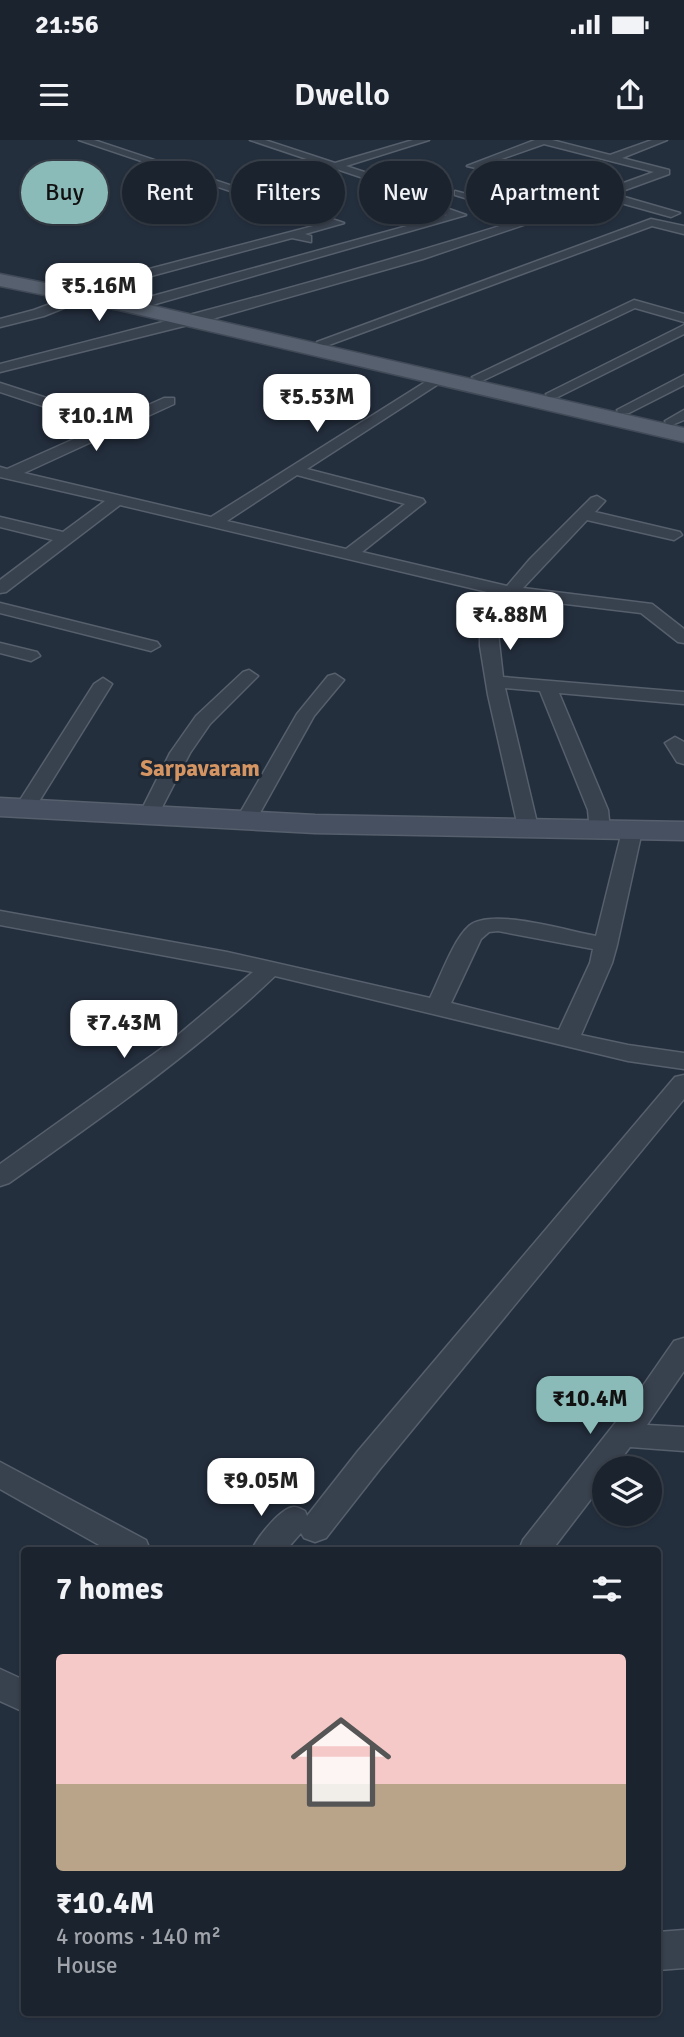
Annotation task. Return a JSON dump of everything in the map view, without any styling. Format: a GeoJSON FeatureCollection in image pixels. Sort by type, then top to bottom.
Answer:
{"type":"FeatureCollection","features":[{"type":"Feature","properties":{"kind":"main road"},"geometry":{"type":"LineString","coordinates":[[0,278],[147,302],[196,318],[324,342],[681,423]]}},
{"type":"Feature","properties":{"kind":"main road"},"geometry":{"type":"LineString","coordinates":[[85,293],[438,378],[681,423]]}},
{"type":"Feature","properties":{"kind":"main road"},"geometry":{"type":"LineString","coordinates":[[12,808],[315,824],[684,831]]}},
{"type":"Feature","properties":{"kind":"street"},"geometry":{"type":"LineString","coordinates":[[0,323],[39,313],[85,293],[338,223],[84,140]]}},
{"type":"Feature","properties":{"kind":"street"},"geometry":{"type":"LineString","coordinates":[[255,140],[319,161]]}},
{"type":"Feature","properties":{"kind":"street"},"geometry":{"type":"LineString","coordinates":[[276,147],[301,140]]}},
{"type":"Feature","properties":{"kind":"street"},"geometry":{"type":"LineString","coordinates":[[345,163],[424,140]]}},
{"type":"Feature","properties":{"kind":"street"},"geometry":{"type":"LineString","coordinates":[[486,161],[543,140],[670,171],[624,188]]}},
{"type":"Feature","properties":{"kind":"street"},"geometry":{"type":"LineString","coordinates":[[611,158],[662,140]]}},
{"type":"Feature","properties":{"kind":"street"},"geometry":{"type":"LineString","coordinates":[[345,169],[412,191],[425,204],[466,217]]}},
{"type":"Feature","properties":{"kind":"street"},"geometry":{"type":"LineString","coordinates":[[459,193],[466,195]]}},
{"type":"Feature","properties":{"kind":"street"},"geometry":{"type":"LineString","coordinates":[[324,342],[674,213],[624,199]]}},
{"type":"Feature","properties":{"kind":"street"},"geometry":{"type":"LineString","coordinates":[[147,302],[335,249],[466,219]]}},
{"type":"Feature","properties":{"kind":"street"},"geometry":{"type":"LineString","coordinates":[[651,222],[684,230]]}},
{"type":"Feature","properties":{"kind":"street"},"geometry":{"type":"LineString","coordinates":[[489,224],[504,229]]}},
{"type":"Feature","properties":{"kind":"street"},"geometry":{"type":"LineString","coordinates":[[0,368],[196,318],[519,224]]}},
{"type":"Feature","properties":{"kind":"street"},"geometry":{"type":"LineString","coordinates":[[293,234],[380,266]]}},
{"type":"Feature","properties":{"kind":"street"},"geometry":{"type":"LineString","coordinates":[[479,377],[634,304],[684,318]]}},
{"type":"Feature","properties":{"kind":"street"},"geometry":{"type":"LineString","coordinates":[[553,394],[684,329]]}},
{"type":"Feature","properties":{"kind":"street"},"geometry":{"type":"LineString","coordinates":[[215,521],[438,378]]}},
{"type":"Feature","properties":{"kind":"street"},"geometry":{"type":"LineString","coordinates":[[624,410],[684,379]]}},
{"type":"Feature","properties":{"kind":"street"},"geometry":{"type":"LineString","coordinates":[[0,387],[115,425]]}},
{"type":"Feature","properties":{"kind":"street"},"geometry":{"type":"LineString","coordinates":[[4,473],[169,401]]}},
{"type":"Feature","properties":{"kind":"street"},"geometry":{"type":"LineString","coordinates":[[294,470],[417,502],[351,554]]}},
{"type":"Feature","properties":{"kind":"street"},"geometry":{"type":"LineString","coordinates":[[4,473],[510,592],[646,608],[684,638]]}},
{"type":"Feature","properties":{"kind":"street"},"geometry":{"type":"LineString","coordinates":[[0,588],[119,498]]}},
{"type":"Feature","properties":{"kind":"street"},"geometry":{"type":"LineString","coordinates":[[528,827],[488,635],[510,592],[590,508],[674,535]]}},
{"type":"Feature","properties":{"kind":"street"},"geometry":{"type":"LineString","coordinates":[[684,518],[670,541],[684,549]]}},
{"type":"Feature","properties":{"kind":"street"},"geometry":{"type":"LineString","coordinates":[[0,523],[66,538]]}},
{"type":"Feature","properties":{"kind":"street"},"geometry":{"type":"LineString","coordinates":[[0,608],[150,646]]}},
{"type":"Feature","properties":{"kind":"street"},"geometry":{"type":"LineString","coordinates":[[0,649],[31,656]]}},
{"type":"Feature","properties":{"kind":"street"},"geometry":{"type":"LineString","coordinates":[[149,814],[180,753],[203,720],[249,677]]}},
{"type":"Feature","properties":{"kind":"street"},"geometry":{"type":"LineString","coordinates":[[246,820],[306,714],[335,680]]}},
{"type":"Feature","properties":{"kind":"street"},"geometry":{"type":"LineString","coordinates":[[496,682],[684,698]]}},
{"type":"Feature","properties":{"kind":"street"},"geometry":{"type":"LineString","coordinates":[[12,808],[103,684]]}},
{"type":"Feature","properties":{"kind":"street"},"geometry":{"type":"LineString","coordinates":[[547,686],[598,810],[600,831]]}},
{"type":"Feature","properties":{"kind":"street"},"geometry":{"type":"LineString","coordinates":[[567,1039],[601,963],[632,831]]}},
{"type":"Feature","properties":{"kind":"street"},"geometry":{"type":"LineString","coordinates":[[0,918],[105,935],[270,968],[628,1053],[684,1061]]}},
{"type":"Feature","properties":{"kind":"street"},"geometry":{"type":"LineString","coordinates":[[437,1007],[470,939],[475,931],[484,925],[498,925],[606,945]]}},
{"type":"Feature","properties":{"kind":"street"},"geometry":{"type":"LineString","coordinates":[[0,1177],[132,1083],[223,1013],[270,968]]}},
{"type":"Feature","properties":{"kind":"street"},"geometry":{"type":"LineString","coordinates":[[271,1547],[304,1524],[377,1450],[684,1083]]}},
{"type":"Feature","properties":{"kind":"street"},"geometry":{"type":"LineString","coordinates":[[536,1547],[623,1435],[684,1349]]}},
{"type":"Feature","properties":{"kind":"street"},"geometry":{"type":"LineString","coordinates":[[623,1435],[684,1439]]}},
{"type":"Feature","properties":{"kind":"street"},"geometry":{"type":"LineString","coordinates":[[0,1474],[130,1547]]}},
{"type":"Feature","properties":{"kind":"street"},"geometry":{"type":"LineString","coordinates":[[0,1684],[21,1696]]}},
{"type":"Feature","properties":{"kind":"street"},"geometry":{"type":"LineString","coordinates":[[661,1951],[684,1949]]}},
{"type":"Feature","properties":{"kind":"district","name":"Sarpavaram"},"geometry":{"type":"Point","coordinates":[200,768]}}]}
